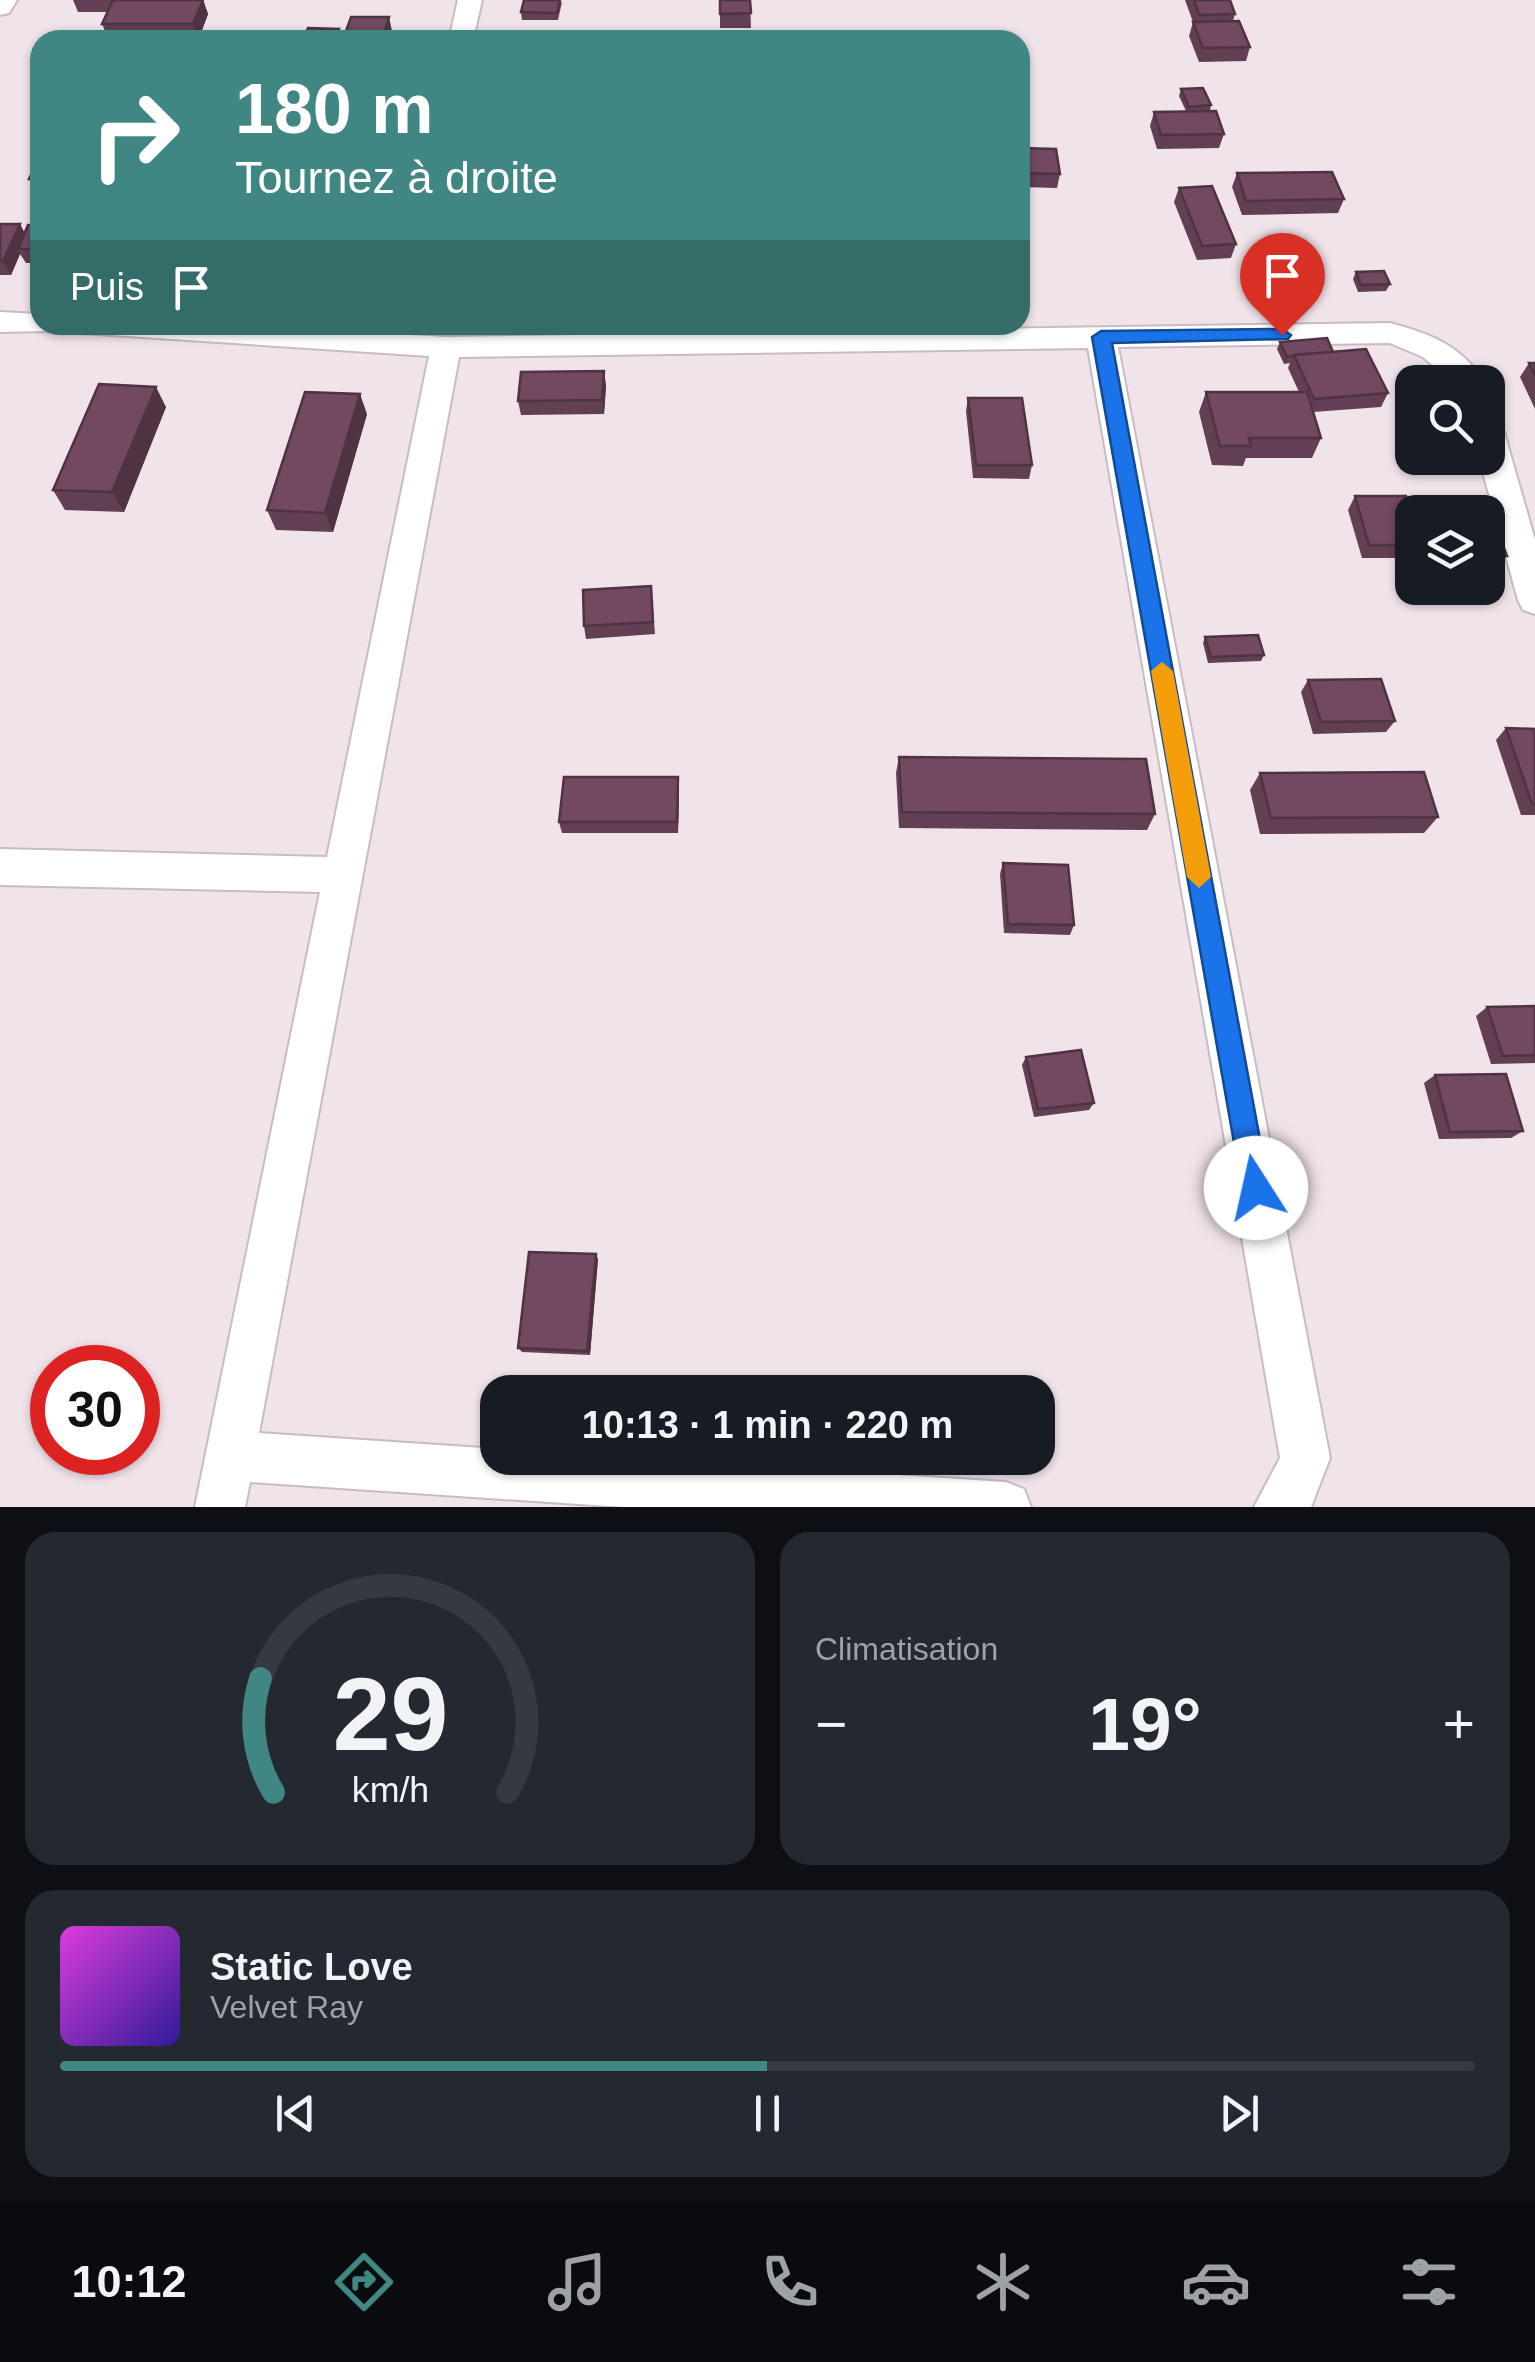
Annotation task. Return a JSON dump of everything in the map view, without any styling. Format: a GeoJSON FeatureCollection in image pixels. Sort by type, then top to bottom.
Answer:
{"type":"FeatureCollection","features":[{"type":"Feature","properties":{"kind":"street"},"geometry":{"type":"LineString","coordinates":[[0,8],[5,0]]}},
{"type":"Feature","properties":{"kind":"street"},"geometry":{"type":"LineString","coordinates":[[463,30],[470,0]]}},
{"type":"Feature","properties":{"kind":"street"},"geometry":{"type":"LineString","coordinates":[[0,322],[30,324]]}},
{"type":"Feature","properties":{"kind":"street"},"geometry":{"type":"LineString","coordinates":[[396,335],[446,347],[1390,334],[1428,343],[1456,365]]}},
{"type":"Feature","properties":{"kind":"street"},"geometry":{"type":"LineString","coordinates":[[1101,337],[1305,1458],[1287,1503],[1280,1507]]}},
{"type":"Feature","properties":{"kind":"street"},"geometry":{"type":"LineString","coordinates":[[220,1507],[446,347]]}},
{"type":"Feature","properties":{"kind":"street"},"geometry":{"type":"LineString","coordinates":[[1500,475],[1535,600]]}},
{"type":"Feature","properties":{"kind":"street"},"geometry":{"type":"LineString","coordinates":[[0,867],[344,875]]}},
{"type":"Feature","properties":{"kind":"street"},"geometry":{"type":"LineString","coordinates":[[230,1456],[1006,1507]]}},
{"type":"Feature","properties":{"kind":"building"},"geometry":{"type":"Polygon","coordinates":[[[113,0],[203,0],[193,24],[102,24],[113,0]]]}},
{"type":"Feature","properties":{"kind":"building"},"geometry":{"type":"Polygon","coordinates":[[[524,0],[560,0],[557,13],[521,12],[524,0]]]}},
{"type":"Feature","properties":{"kind":"building"},"geometry":{"type":"Polygon","coordinates":[[[720,0],[750,0],[751,13],[720,14],[720,0]]]}},
{"type":"Feature","properties":{"kind":"building"},"geometry":{"type":"Polygon","coordinates":[[[1194,0],[1230,0],[1235,14],[1199,15],[1194,0]]]}},
{"type":"Feature","properties":{"kind":"building"},"geometry":{"type":"Polygon","coordinates":[[[351,17],[389,17],[385,30],[346,30],[351,17]]]}},
{"type":"Feature","properties":{"kind":"building"},"geometry":{"type":"Polygon","coordinates":[[[1239,21],[1250,47],[1203,48],[1193,22],[1239,21]]]}},
{"type":"Feature","properties":{"kind":"building"},"geometry":{"type":"Polygon","coordinates":[[[1203,88],[1211,105],[1189,107],[1181,89],[1203,88]]]}},
{"type":"Feature","properties":{"kind":"building"},"geometry":{"type":"Polygon","coordinates":[[[1216,111],[1224,134],[1161,135],[1154,112],[1216,111]]]}},
{"type":"Feature","properties":{"kind":"building"},"geometry":{"type":"Polygon","coordinates":[[[1030,148],[1056,149],[1060,174],[1030,173],[1030,148]]]}},
{"type":"Feature","properties":{"kind":"building"},"geometry":{"type":"Polygon","coordinates":[[[1332,172],[1344,199],[1246,201],[1237,173],[1332,172]]]}},
{"type":"Feature","properties":{"kind":"building"},"geometry":{"type":"Polygon","coordinates":[[[1212,186],[1236,244],[1202,246],[1179,188],[1212,186]]]}},
{"type":"Feature","properties":{"kind":"building"},"geometry":{"type":"Polygon","coordinates":[[[0,224],[20,224],[3,261],[0,261],[0,224]]]}},
{"type":"Feature","properties":{"kind":"building"},"geometry":{"type":"Polygon","coordinates":[[[28,225],[30,225],[30,249],[18,249],[28,225]]]}},
{"type":"Feature","properties":{"kind":"building"},"geometry":{"type":"Polygon","coordinates":[[[1384,271],[1390,284],[1361,285],[1356,272],[1384,271]]]}},
{"type":"Feature","properties":{"kind":"building"},"geometry":{"type":"Polygon","coordinates":[[[1327,338],[1333,352],[1287,357],[1280,342],[1327,338]]]}},
{"type":"Feature","properties":{"kind":"building"},"geometry":{"type":"Polygon","coordinates":[[[1366,349],[1388,393],[1314,399],[1294,355],[1366,349]]]}},
{"type":"Feature","properties":{"kind":"building"},"geometry":{"type":"Polygon","coordinates":[[[604,371],[602,400],[518,401],[521,372],[604,371]]]}},
{"type":"Feature","properties":{"kind":"building"},"geometry":{"type":"Polygon","coordinates":[[[99,384],[156,387],[112,492],[53,490],[99,384]]]}},
{"type":"Feature","properties":{"kind":"building"},"geometry":{"type":"Polygon","coordinates":[[[305,392],[360,394],[325,513],[267,510],[305,392]]]}},
{"type":"Feature","properties":{"kind":"building"},"geometry":{"type":"Polygon","coordinates":[[[1206,392],[1307,392],[1321,438],[1249,438],[1251,446],[1220,446],[1206,392]]]}},
{"type":"Feature","properties":{"kind":"building"},"geometry":{"type":"Polygon","coordinates":[[[968,398],[1022,398],[1032,465],[976,465],[968,398]]]}},
{"type":"Feature","properties":{"kind":"building"},"geometry":{"type":"Polygon","coordinates":[[[1355,496],[1395,496],[1395,545],[1369,545],[1355,496]]]}},
{"type":"Feature","properties":{"kind":"building"},"geometry":{"type":"Polygon","coordinates":[[[651,586],[653,622],[584,626],[583,590],[651,586]]]}},
{"type":"Feature","properties":{"kind":"building"},"geometry":{"type":"Polygon","coordinates":[[[1258,635],[1264,655],[1211,657],[1205,637],[1258,635]]]}},
{"type":"Feature","properties":{"kind":"building"},"geometry":{"type":"Polygon","coordinates":[[[1381,679],[1395,721],[1321,722],[1308,680],[1381,679]]]}},
{"type":"Feature","properties":{"kind":"building"},"geometry":{"type":"Polygon","coordinates":[[[1506,728],[1535,729],[1535,804],[1532,804],[1506,728]]]}},
{"type":"Feature","properties":{"kind":"building"},"geometry":{"type":"Polygon","coordinates":[[[899,757],[1146,759],[1155,814],[902,812],[899,757]]]}},
{"type":"Feature","properties":{"kind":"building"},"geometry":{"type":"Polygon","coordinates":[[[1424,772],[1438,817],[1271,818],[1260,773],[1424,772]]]}},
{"type":"Feature","properties":{"kind":"building"},"geometry":{"type":"Polygon","coordinates":[[[564,777],[678,777],[677,822],[559,822],[564,777]]]}},
{"type":"Feature","properties":{"kind":"building"},"geometry":{"type":"Polygon","coordinates":[[[1003,863],[1068,865],[1074,925],[1008,924],[1003,863]]]}},
{"type":"Feature","properties":{"kind":"building"},"geometry":{"type":"Polygon","coordinates":[[[1535,1006],[1535,1055],[1503,1056],[1487,1007],[1535,1006]]]}},
{"type":"Feature","properties":{"kind":"building"},"geometry":{"type":"Polygon","coordinates":[[[1081,1050],[1094,1103],[1038,1109],[1026,1057],[1081,1050]]]}},
{"type":"Feature","properties":{"kind":"building"},"geometry":{"type":"Polygon","coordinates":[[[1506,1074],[1523,1131],[1450,1132],[1435,1075],[1506,1074]]]}},
{"type":"Feature","properties":{"kind":"building"},"geometry":{"type":"Polygon","coordinates":[[[529,1252],[596,1254],[587,1351],[518,1348],[529,1252]]]}},
{"type":"Feature","properties":{"kind":"slow traffic"},"geometry":{"type":"LineString","coordinates":[[1162,671],[1199,877]]}},
{"type":"Feature","properties":{"kind":"route"},"geometry":{"type":"LineString","coordinates":[[1256,1188],[1101,337],[1282,335]]}}]}
